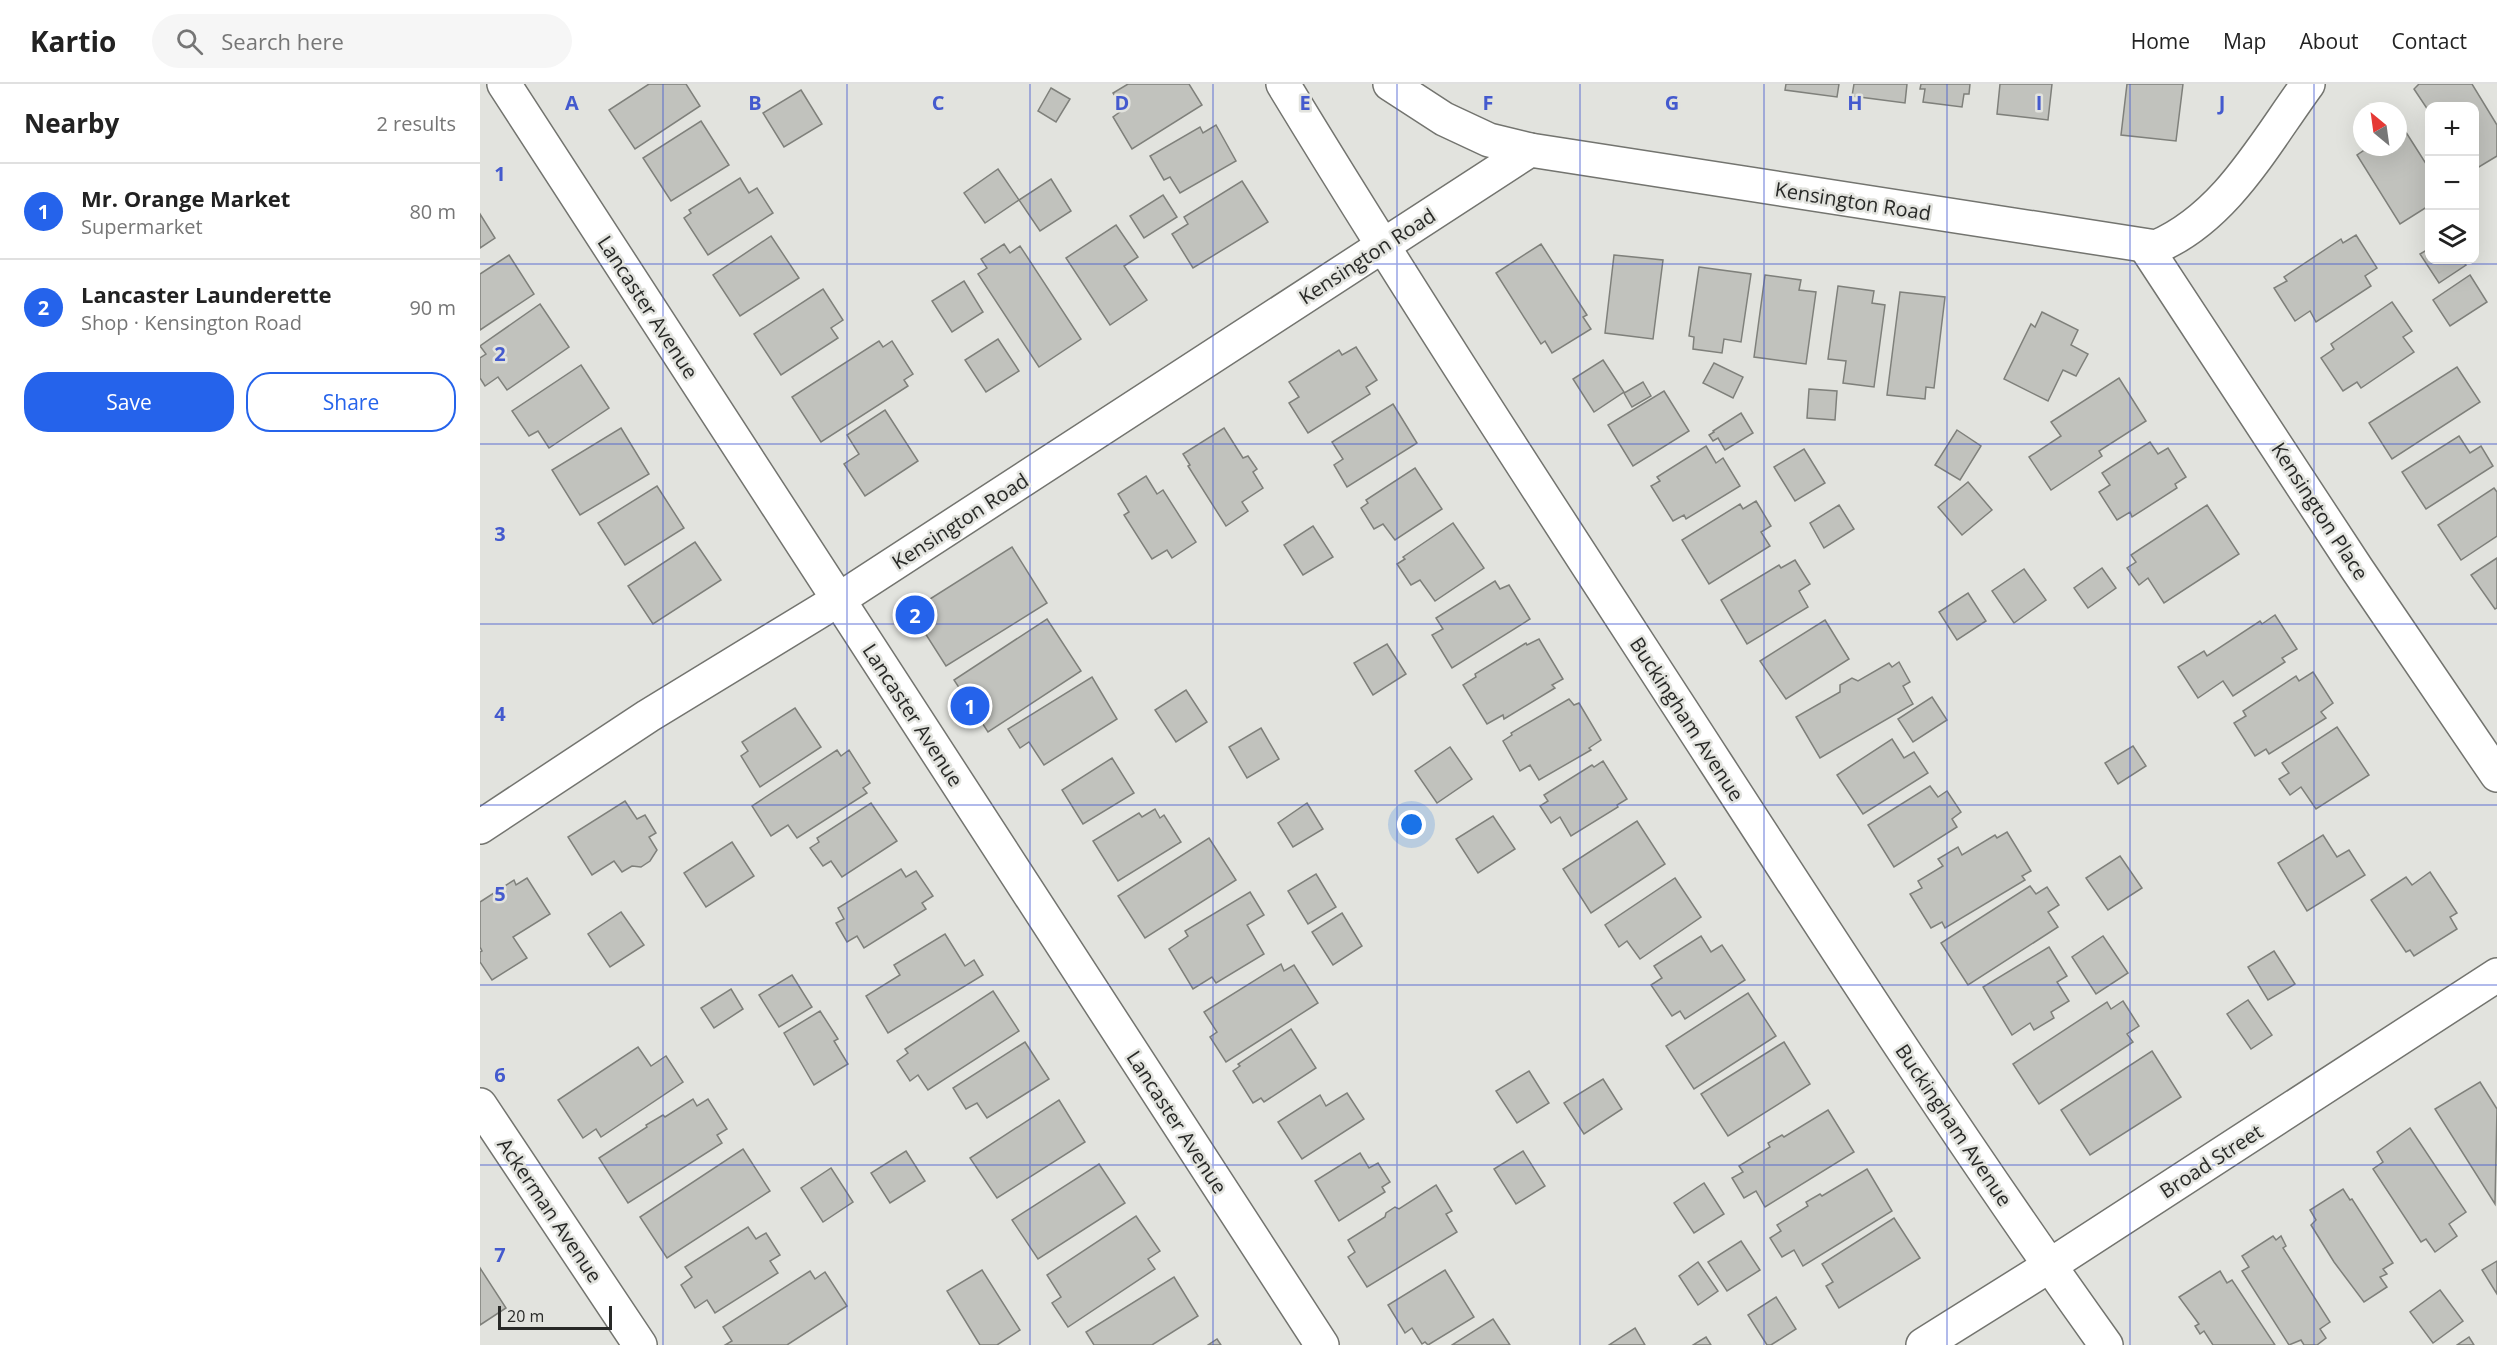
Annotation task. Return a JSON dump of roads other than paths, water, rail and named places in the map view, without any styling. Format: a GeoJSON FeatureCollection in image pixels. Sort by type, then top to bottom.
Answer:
{"type":"FeatureCollection","features":[{"type":"Feature","properties":{"kind":"street","name":"Lancaster Avenue"},"geometry":{"type":"LineString","coordinates":[[504,84],[1322,1345]]}},
{"type":"Feature","properties":{"kind":"street","name":"Buckingham Avenue"},"geometry":{"type":"LineString","coordinates":[[1283,84],[1381,246],[1847,966],[2049,1266],[2106,1345]]}},
{"type":"Feature","properties":{"kind":"street"},"geometry":{"type":"LineString","coordinates":[[1390,84],[1444,119],[1489,140],[1530,150]]}},
{"type":"Feature","properties":{"kind":"street","name":"Kensington Road"},"geometry":{"type":"LineString","coordinates":[[480,826],[648,716],[838,600],[1530,150],[2156,247],[2178,237],[2223,201],[2308,84]]}},
{"type":"Feature","properties":{"kind":"street","name":"Kensington Place"},"geometry":{"type":"LineString","coordinates":[[2145,246],[2357,569],[2497,775]]}},
{"type":"Feature","properties":{"kind":"street","name":"Broad Street"},"geometry":{"type":"LineString","coordinates":[[1923,1345],[2049,1266],[2497,975]]}},
{"type":"Feature","properties":{"kind":"street","name":"Ackerman Avenue"},"geometry":{"type":"LineString","coordinates":[[480,1105],[640,1345]]}},
{"type":"Feature","properties":{"kind":"place","name":"Lancaster Launderette"},"geometry":{"type":"Point","coordinates":[915,615]}},
{"type":"Feature","properties":{"kind":"place","name":"Mr. Orange Market"},"geometry":{"type":"Point","coordinates":[970,706]}}]}
